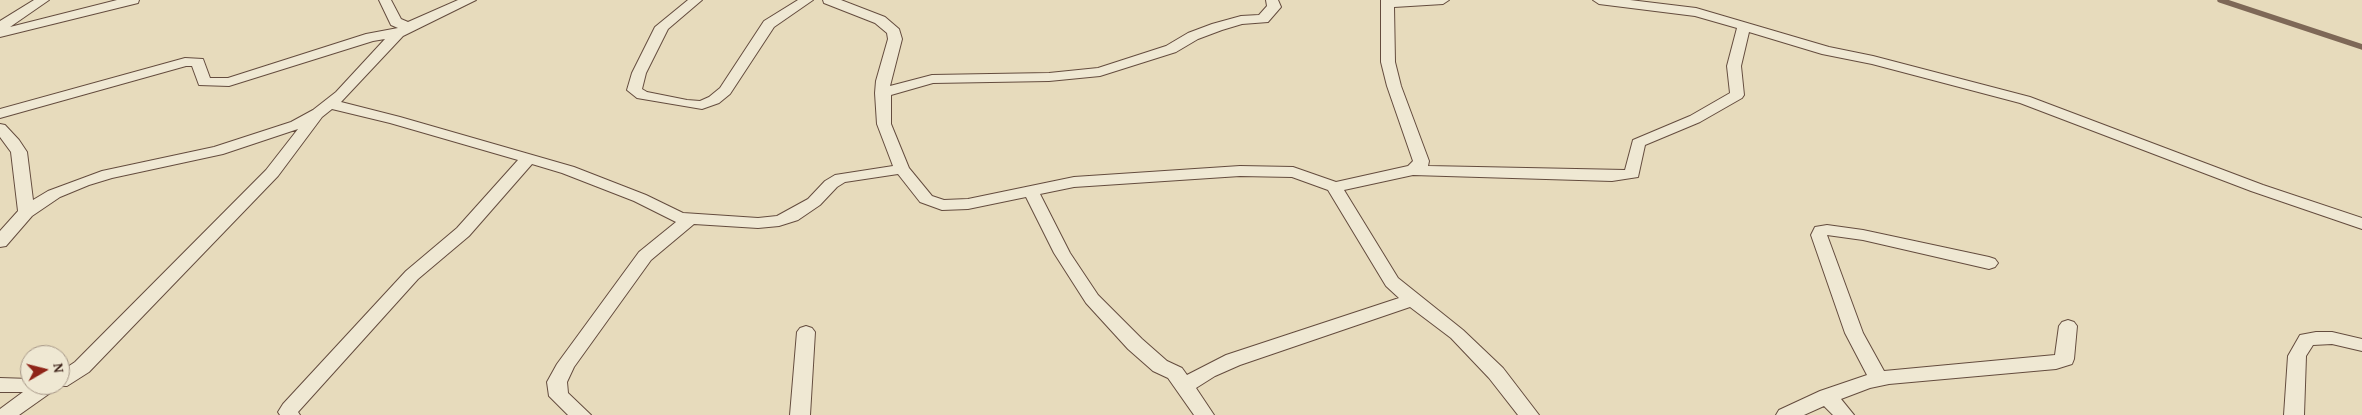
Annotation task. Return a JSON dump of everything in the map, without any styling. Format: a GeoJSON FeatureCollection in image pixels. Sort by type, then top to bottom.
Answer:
{"type":"FeatureCollection","features":[{"type":"Feature","properties":{"kind":"street"},"geometry":{"type":"LineString","coordinates":[[0,27],[43,0]]}},
{"type":"Feature","properties":{"kind":"street"},"geometry":{"type":"LineString","coordinates":[[0,33],[133,0]]}},
{"type":"Feature","properties":{"kind":"street"},"geometry":{"type":"LineString","coordinates":[[385,0],[402,30]]}},
{"type":"Feature","properties":{"kind":"street"},"geometry":{"type":"LineString","coordinates":[[0,114],[185,62],[198,62],[204,82],[229,82],[371,37],[402,30],[438,12],[470,0]]}},
{"type":"Feature","properties":{"kind":"street"},"geometry":{"type":"LineString","coordinates":[[696,0],[662,27],[639,73],[634,90],[642,95],[687,104],[702,105],[714,100],[725,91],[769,24],[807,0]]}},
{"type":"Feature","properties":{"kind":"street"},"geometry":{"type":"LineString","coordinates":[[829,0],[880,20],[894,32],[895,39],[883,81],[884,124],[902,170],[926,199],[942,205],[968,204],[1074,182],[1240,171],[1293,172],[1334,187],[1413,170],[1612,176],[1632,174],[1638,143],[1694,119],[1737,95],[1734,66],[1744,26]]}},
{"type":"Feature","properties":{"kind":"street"},"geometry":{"type":"LineString","coordinates":[[882,92],[932,79],[1049,77],[1100,72],[1172,49],[1193,36],[1217,26],[1241,20],[1263,19],[1274,6],[1272,0]]}},
{"type":"Feature","properties":{"kind":"street"},"geometry":{"type":"LineString","coordinates":[[1413,170],[1420,166],[1421,161],[1394,86],[1388,62],[1388,2],[1443,0]]}},
{"type":"Feature","properties":{"kind":"street"},"geometry":{"type":"LineString","coordinates":[[1599,0],[1696,12],[1827,51],[1882,62],[2025,100],[2256,188],[2362,224]]}},
{"type":"Feature","properties":{"kind":"street"},"geometry":{"type":"LineString","coordinates":[[0,242],[26,212],[54,194],[108,174],[218,151],[296,125],[324,109],[341,95],[402,30]]}},
{"type":"Feature","properties":{"kind":"street"},"geometry":{"type":"LineString","coordinates":[[324,109],[395,120],[529,158],[568,170],[640,198],[680,218],[758,223],[779,221],[792,216],[814,202],[831,184],[841,178],[902,170]]}},
{"type":"Feature","properties":{"kind":"street"},"geometry":{"type":"LineString","coordinates":[[70,374],[82,367],[272,173],[324,109]]}},
{"type":"Feature","properties":{"kind":"street"},"geometry":{"type":"LineString","coordinates":[[0,128],[14,143],[18,152],[26,212]]}},
{"type":"Feature","properties":{"kind":"street"},"geometry":{"type":"LineString","coordinates":[[290,415],[288,412],[290,409],[412,275],[462,232],[529,158]]}},
{"type":"Feature","properties":{"kind":"street"},"geometry":{"type":"LineString","coordinates":[[1334,187],[1392,282],[1412,300],[1457,334],[1496,373],[1529,415]]}},
{"type":"Feature","properties":{"kind":"street"},"geometry":{"type":"LineString","coordinates":[[1031,191],[1062,253],[1092,299],[1142,350],[1160,366],[1175,373],[1204,415]]}},
{"type":"Feature","properties":{"kind":"street"},"geometry":{"type":"LineString","coordinates":[[581,415],[559,396],[557,382],[566,364],[645,256],[690,219]]}},
{"type":"Feature","properties":{"kind":"street"},"geometry":{"type":"LineString","coordinates":[[1879,380],[1854,333],[1819,235],[1821,231],[1827,230],[1863,235],[1989,263]]}},
{"type":"Feature","properties":{"kind":"street"},"geometry":{"type":"LineString","coordinates":[[1184,387],[1208,371],[1233,360],[1412,300]]}},
{"type":"Feature","properties":{"kind":"street"},"geometry":{"type":"LineString","coordinates":[[1786,415],[1827,396],[1879,380],[2056,362],[2065,358],[2068,326]]}},
{"type":"Feature","properties":{"kind":"street"},"geometry":{"type":"LineString","coordinates":[[800,415],[806,332]]}},
{"type":"Feature","properties":{"kind":"street"},"geometry":{"type":"LineString","coordinates":[[2294,415],[2297,356],[2307,340],[2332,338],[2362,345]]}},
{"type":"Feature","properties":{"kind":"street"},"geometry":{"type":"LineString","coordinates":[[0,385],[20,387]]}},
{"type":"Feature","properties":{"kind":"street"},"geometry":{"type":"LineString","coordinates":[[5,415],[35,395]]}},
{"type":"Feature","properties":{"kind":"street"},"geometry":{"type":"LineString","coordinates":[[1827,396],[1844,415]]}},
{"type":"Feature","properties":{"kind":"waterway"},"geometry":{"type":"LineString","coordinates":[[2220,0],[2362,47]]}}]}
